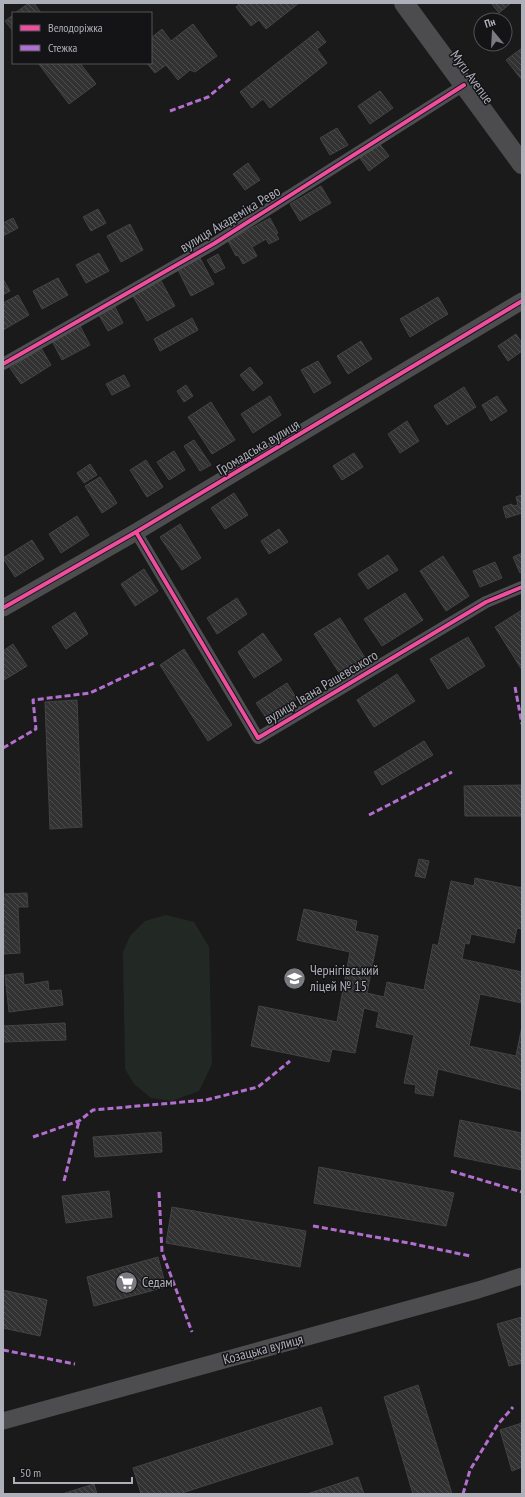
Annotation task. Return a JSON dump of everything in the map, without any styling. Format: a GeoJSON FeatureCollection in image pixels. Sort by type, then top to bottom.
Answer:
{"type":"FeatureCollection","features":[{"type":"Feature","properties":{"kind":"main road","name":"Myru Avenue"},"geometry":{"type":"LineString","coordinates":[[404,3],[522,164]]}},
{"type":"Feature","properties":{"kind":"street","name":"вулиця Академіка Рево"},"geometry":{"type":"LineString","coordinates":[[3,364],[215,242],[464,85]]}},
{"type":"Feature","properties":{"kind":"street","name":"Громадська вулиця"},"geometry":{"type":"LineString","coordinates":[[3,608],[136,532],[522,301]]}},
{"type":"Feature","properties":{"kind":"street","name":"вулиця Івана Рашевського"},"geometry":{"type":"LineString","coordinates":[[136,532],[258,738],[486,602],[522,587]]}},
{"type":"Feature","properties":{"kind":"street","name":"Козацька вулиця"},"geometry":{"type":"LineString","coordinates":[[3,1421],[471,1292],[522,1276]]}},
{"type":"Feature","properties":{"kind":"shaded area"},"geometry":{"type":"Polygon","coordinates":[[[166,915],[194,922],[209,947],[212,1064],[199,1091],[172,1101],[151,1098],[134,1084],[125,1069],[123,952],[130,936],[145,921],[166,915]]]}},
{"type":"Feature","properties":{"kind":"building"},"geometry":{"type":"Polygon","coordinates":[[[29,3],[34,3],[40,12],[16,12],[29,3]]]}},
{"type":"Feature","properties":{"kind":"building"},"geometry":{"type":"Polygon","coordinates":[[[240,3],[299,3],[266,29],[259,20],[251,26],[236,7],[240,3]]]}},
{"type":"Feature","properties":{"kind":"building"},"geometry":{"type":"Polygon","coordinates":[[[491,3],[511,3],[500,12],[498,12],[491,3]]]}},
{"type":"Feature","properties":{"kind":"building"},"geometry":{"type":"Polygon","coordinates":[[[12,16],[12,30],[5,21],[12,16]]]}},
{"type":"Feature","properties":{"kind":"building"},"geometry":{"type":"Polygon","coordinates":[[[193,24],[217,56],[195,72],[190,70],[178,80],[166,65],[155,73],[148,64],[152,64],[152,37],[162,29],[171,41],[193,24]]]}},
{"type":"Feature","properties":{"kind":"building"},"geometry":{"type":"Polygon","coordinates":[[[318,31],[326,42],[317,49],[327,63],[270,108],[263,99],[252,108],[240,92],[318,31]]]}},
{"type":"Feature","properties":{"kind":"building"},"geometry":{"type":"Polygon","coordinates":[[[522,48],[522,80],[506,60],[522,48]]]}},
{"type":"Feature","properties":{"kind":"building"},"geometry":{"type":"Polygon","coordinates":[[[39,64],[81,64],[96,84],[69,104],[39,64]]]}},
{"type":"Feature","properties":{"kind":"building"},"geometry":{"type":"Polygon","coordinates":[[[380,91],[393,108],[370,124],[358,106],[380,91]]]}},
{"type":"Feature","properties":{"kind":"building"},"geometry":{"type":"Polygon","coordinates":[[[337,128],[348,145],[330,155],[320,138],[337,128]]]}},
{"type":"Feature","properties":{"kind":"building"},"geometry":{"type":"Polygon","coordinates":[[[379,143],[389,156],[369,171],[360,158],[379,143]]]}},
{"type":"Feature","properties":{"kind":"building"},"geometry":{"type":"Polygon","coordinates":[[[248,163],[260,180],[245,190],[233,174],[248,163]]]}},
{"type":"Feature","properties":{"kind":"building"},"geometry":{"type":"Polygon","coordinates":[[[321,186],[331,203],[300,221],[290,204],[321,186]]]}},
{"type":"Feature","properties":{"kind":"building"},"geometry":{"type":"Polygon","coordinates":[[[98,209],[106,223],[91,231],[83,217],[98,209]]]}},
{"type":"Feature","properties":{"kind":"building"},"geometry":{"type":"Polygon","coordinates":[[[13,218],[18,228],[3,236],[3,223],[13,218]]]}},
{"type":"Feature","properties":{"kind":"building"},"geometry":{"type":"Polygon","coordinates":[[[270,218],[278,233],[276,234],[279,239],[269,244],[266,239],[252,247],[257,256],[243,264],[238,255],[236,256],[228,241],[270,218]]]}},
{"type":"Feature","properties":{"kind":"building"},"geometry":{"type":"Polygon","coordinates":[[[130,224],[143,250],[121,262],[107,236],[130,224]]]}},
{"type":"Feature","properties":{"kind":"building"},"geometry":{"type":"Polygon","coordinates":[[[99,253],[109,271],[86,283],[76,265],[99,253]]]}},
{"type":"Feature","properties":{"kind":"building"},"geometry":{"type":"Polygon","coordinates":[[[218,254],[225,268],[215,273],[207,260],[218,254]]]}},
{"type":"Feature","properties":{"kind":"building"},"geometry":{"type":"Polygon","coordinates":[[[200,258],[214,284],[191,296],[178,270],[200,258]]]}},
{"type":"Feature","properties":{"kind":"building"},"geometry":{"type":"Polygon","coordinates":[[[58,278],[68,295],[42,309],[33,291],[58,278]]]}},
{"type":"Feature","properties":{"kind":"building"},"geometry":{"type":"Polygon","coordinates":[[[3,279],[10,291],[3,295],[3,279]]]}},
{"type":"Feature","properties":{"kind":"building"},"geometry":{"type":"Polygon","coordinates":[[[160,279],[175,306],[147,321],[132,294],[160,279]]]}},
{"type":"Feature","properties":{"kind":"building"},"geometry":{"type":"Polygon","coordinates":[[[18,295],[29,315],[3,330],[3,303],[18,295]]]}},
{"type":"Feature","properties":{"kind":"building"},"geometry":{"type":"Polygon","coordinates":[[[438,297],[448,314],[410,337],[400,319],[438,297]]]}},
{"type":"Feature","properties":{"kind":"building"},"geometry":{"type":"Polygon","coordinates":[[[115,307],[123,323],[108,331],[99,315],[115,307]]]}},
{"type":"Feature","properties":{"kind":"building"},"geometry":{"type":"Polygon","coordinates":[[[192,318],[198,330],[160,351],[154,339],[192,318]]]}},
{"type":"Feature","properties":{"kind":"building"},"geometry":{"type":"Polygon","coordinates":[[[80,326],[90,345],[62,360],[52,341],[80,326]]]}},
{"type":"Feature","properties":{"kind":"building"},"geometry":{"type":"Polygon","coordinates":[[[516,334],[522,343],[522,351],[508,361],[498,346],[516,334]]]}},
{"type":"Feature","properties":{"kind":"building"},"geometry":{"type":"Polygon","coordinates":[[[361,341],[372,359],[348,374],[337,356],[361,341]]]}},
{"type":"Feature","properties":{"kind":"building"},"geometry":{"type":"Polygon","coordinates":[[[41,348],[51,365],[21,384],[10,368],[41,348]]]}},
{"type":"Feature","properties":{"kind":"building"},"geometry":{"type":"Polygon","coordinates":[[[318,361],[331,383],[314,393],[301,370],[318,361]]]}},
{"type":"Feature","properties":{"kind":"building"},"geometry":{"type":"Polygon","coordinates":[[[250,367],[263,383],[253,391],[240,375],[250,367]]]}},
{"type":"Feature","properties":{"kind":"building"},"geometry":{"type":"Polygon","coordinates":[[[124,375],[130,386],[112,395],[106,384],[124,375]]]}},
{"type":"Feature","properties":{"kind":"building"},"geometry":{"type":"Polygon","coordinates":[[[186,385],[193,396],[184,402],[177,391],[186,385]]]}},
{"type":"Feature","properties":{"kind":"building"},"geometry":{"type":"Polygon","coordinates":[[[464,387],[476,407],[447,425],[434,406],[464,387]]]}},
{"type":"Feature","properties":{"kind":"building"},"geometry":{"type":"Polygon","coordinates":[[[270,396],[281,415],[253,433],[241,414],[270,396]]]}},
{"type":"Feature","properties":{"kind":"building"},"geometry":{"type":"Polygon","coordinates":[[[497,396],[507,411],[491,421],[482,405],[497,396]]]}},
{"type":"Feature","properties":{"kind":"building"},"geometry":{"type":"Polygon","coordinates":[[[211,402],[235,440],[212,454],[188,417],[211,402]]]}},
{"type":"Feature","properties":{"kind":"building"},"geometry":{"type":"Polygon","coordinates":[[[407,421],[419,441],[400,453],[388,434],[407,421]]]}},
{"type":"Feature","properties":{"kind":"building"},"geometry":{"type":"Polygon","coordinates":[[[194,440],[211,465],[200,471],[184,446],[194,440]]]}},
{"type":"Feature","properties":{"kind":"building"},"geometry":{"type":"Polygon","coordinates":[[[174,451],[185,470],[169,480],[157,462],[174,451]]]}},
{"type":"Feature","properties":{"kind":"building"},"geometry":{"type":"Polygon","coordinates":[[[354,453],[363,467],[342,480],[333,466],[354,453]]]}},
{"type":"Feature","properties":{"kind":"building"},"geometry":{"type":"Polygon","coordinates":[[[146,460],[163,487],[147,497],[130,470],[146,460]]]}},
{"type":"Feature","properties":{"kind":"building"},"geometry":{"type":"Polygon","coordinates":[[[90,464],[97,475],[84,483],[77,473],[90,464]]]}},
{"type":"Feature","properties":{"kind":"building"},"geometry":{"type":"Polygon","coordinates":[[[100,477],[117,503],[102,513],[85,486],[100,477]]]}},
{"type":"Feature","properties":{"kind":"building"},"geometry":{"type":"Polygon","coordinates":[[[234,493],[248,515],[225,529],[211,508],[234,493]]]}},
{"type":"Feature","properties":{"kind":"building"},"geometry":{"type":"Polygon","coordinates":[[[522,495],[522,513],[506,518],[503,507],[512,504],[512,506],[518,505],[516,497],[522,495]]]}},
{"type":"Feature","properties":{"kind":"building"},"geometry":{"type":"Polygon","coordinates":[[[77,516],[89,535],[61,553],[49,534],[77,516]]]}},
{"type":"Feature","properties":{"kind":"building"},"geometry":{"type":"Polygon","coordinates":[[[180,524],[201,558],[182,570],[160,537],[180,524]]]}},
{"type":"Feature","properties":{"kind":"building"},"geometry":{"type":"Polygon","coordinates":[[[279,529],[288,542],[269,554],[261,541],[279,529]]]}},
{"type":"Feature","properties":{"kind":"building"},"geometry":{"type":"Polygon","coordinates":[[[32,540],[44,559],[15,577],[3,558],[32,540]]]}},
{"type":"Feature","properties":{"kind":"building"},"geometry":{"type":"Polygon","coordinates":[[[522,553],[522,572],[520,573],[513,557],[522,553]]]}},
{"type":"Feature","properties":{"kind":"building"},"geometry":{"type":"Polygon","coordinates":[[[388,555],[398,570],[368,589],[358,574],[388,555]]]}},
{"type":"Feature","properties":{"kind":"building"},"geometry":{"type":"Polygon","coordinates":[[[443,556],[469,596],[446,611],[420,571],[443,556]]]}},
{"type":"Feature","properties":{"kind":"building"},"geometry":{"type":"Polygon","coordinates":[[[495,562],[502,578],[480,587],[473,571],[495,562]]]}},
{"type":"Feature","properties":{"kind":"building"},"geometry":{"type":"Polygon","coordinates":[[[144,569],[158,591],[135,606],[121,584],[144,569]]]}},
{"type":"Feature","properties":{"kind":"building"},"geometry":{"type":"Polygon","coordinates":[[[405,593],[423,620],[382,646],[364,619],[405,593]]]}},
{"type":"Feature","properties":{"kind":"building"},"geometry":{"type":"Polygon","coordinates":[[[237,598],[247,614],[217,634],[207,618],[237,598]]]}},
{"type":"Feature","properties":{"kind":"building"},"geometry":{"type":"Polygon","coordinates":[[[522,610],[522,670],[495,627],[522,610]]]}},
{"type":"Feature","properties":{"kind":"building"},"geometry":{"type":"Polygon","coordinates":[[[75,612],[88,634],[66,649],[52,627],[75,612]]]}},
{"type":"Feature","properties":{"kind":"building"},"geometry":{"type":"Polygon","coordinates":[[[340,618],[367,661],[342,677],[314,634],[340,618]]]}},
{"type":"Feature","properties":{"kind":"building"},"geometry":{"type":"Polygon","coordinates":[[[263,633],[282,660],[254,678],[238,652],[263,633]]]}},
{"type":"Feature","properties":{"kind":"building"},"geometry":{"type":"Polygon","coordinates":[[[468,637],[485,666],[448,689],[430,659],[468,637]]]}},
{"type":"Feature","properties":{"kind":"building"},"geometry":{"type":"Polygon","coordinates":[[[13,644],[27,666],[4,680],[3,651],[13,644]]]}},
{"type":"Feature","properties":{"kind":"building"},"geometry":{"type":"Polygon","coordinates":[[[184,649],[232,725],[208,741],[160,665],[184,649]]]}},
{"type":"Feature","properties":{"kind":"building"},"geometry":{"type":"Polygon","coordinates":[[[397,674],[415,701],[374,727],[357,700],[397,674]]]}},
{"type":"Feature","properties":{"kind":"building"},"geometry":{"type":"Polygon","coordinates":[[[287,683],[297,699],[267,719],[256,703],[287,683]]]}},
{"type":"Feature","properties":{"kind":"building"},"geometry":{"type":"Polygon","coordinates":[[[77,700],[82,827],[50,829],[45,702],[77,700]]]}},
{"type":"Feature","properties":{"kind":"building"},"geometry":{"type":"Polygon","coordinates":[[[424,741],[433,755],[382,785],[374,772],[424,741]]]}},
{"type":"Feature","properties":{"kind":"building"},"geometry":{"type":"Polygon","coordinates":[[[522,785],[522,816],[465,816],[464,786],[522,785]]]}},
{"type":"Feature","properties":{"kind":"building"},"geometry":{"type":"Polygon","coordinates":[[[419,859],[429,861],[425,878],[415,876],[419,859]]]}},
{"type":"Feature","properties":{"kind":"building"},"geometry":{"type":"Polygon","coordinates":[[[475,878],[522,888],[522,929],[517,928],[514,943],[471,934],[469,944],[465,943],[462,959],[522,972],[522,1003],[480,994],[469,1046],[516,1056],[522,1026],[522,1090],[438,1069],[433,1096],[415,1093],[416,1085],[404,1083],[414,1035],[376,1027],[379,1012],[364,1008],[355,1053],[332,1049],[329,1062],[251,1046],[259,1006],[337,1022],[350,952],[297,940],[304,909],[357,921],[355,931],[378,936],[367,993],[384,997],[387,982],[424,990],[433,944],[438,946],[451,881],[474,886],[475,878]]]}},
{"type":"Feature","properties":{"kind":"building"},"geometry":{"type":"Polygon","coordinates":[[[27,893],[28,907],[18,907],[20,953],[4,954],[3,894],[27,893]]]}},
{"type":"Feature","properties":{"kind":"building"},"geometry":{"type":"Polygon","coordinates":[[[23,973],[24,985],[48,981],[49,991],[61,990],[63,1005],[9,1012],[5,975],[23,973]]]}},
{"type":"Feature","properties":{"kind":"building"},"geometry":{"type":"Polygon","coordinates":[[[65,1023],[66,1040],[3,1042],[3,1026],[65,1023]]]}},
{"type":"Feature","properties":{"kind":"building"},"geometry":{"type":"Polygon","coordinates":[[[460,1120],[522,1133],[522,1170],[454,1156],[460,1120]]]}},
{"type":"Feature","properties":{"kind":"building"},"geometry":{"type":"Polygon","coordinates":[[[161,1132],[162,1152],[95,1157],[93,1137],[161,1132]]]}},
{"type":"Feature","properties":{"kind":"building"},"geometry":{"type":"Polygon","coordinates":[[[319,1167],[454,1193],[446,1226],[314,1203],[319,1167]]]}},
{"type":"Feature","properties":{"kind":"building"},"geometry":{"type":"Polygon","coordinates":[[[109,1191],[112,1217],[66,1223],[62,1196],[109,1191]]]}},
{"type":"Feature","properties":{"kind":"building"},"geometry":{"type":"Polygon","coordinates":[[[172,1207],[306,1231],[300,1267],[166,1243],[172,1207]]]}},
{"type":"Feature","properties":{"kind":"building","name":"Седам"},"geometry":{"type":"Polygon","coordinates":[[[158,1257],[166,1287],[94,1306],[87,1277],[158,1257]]]}},
{"type":"Feature","properties":{"kind":"building"},"geometry":{"type":"Polygon","coordinates":[[[3,1290],[47,1300],[40,1336],[3,1328],[3,1290]]]}},
{"type":"Feature","properties":{"kind":"building"},"geometry":{"type":"Polygon","coordinates":[[[522,1317],[522,1363],[509,1366],[497,1324],[522,1317]]]}},
{"type":"Feature","properties":{"kind":"building"},"geometry":{"type":"Polygon","coordinates":[[[418,1385],[452,1494],[413,1494],[384,1397],[418,1385]]]}},
{"type":"Feature","properties":{"kind":"building"},"geometry":{"type":"Polygon","coordinates":[[[321,1407],[333,1444],[179,1494],[141,1494],[133,1468],[321,1407]]]}},
{"type":"Feature","properties":{"kind":"building"},"geometry":{"type":"Polygon","coordinates":[[[522,1423],[522,1467],[512,1471],[500,1430],[522,1423]]]}},
{"type":"Feature","properties":{"kind":"building"},"geometry":{"type":"Polygon","coordinates":[[[358,1477],[364,1494],[307,1494],[358,1477]]]}},
{"type":"Feature","properties":{"kind":"building"},"geometry":{"type":"Polygon","coordinates":[[[94,1484],[97,1494],[62,1494],[94,1484]]]}},
{"type":"Feature","properties":{"kind":"marked path"},"geometry":{"type":"LineString","coordinates":[[170,111],[208,97],[231,78]]}},
{"type":"Feature","properties":{"kind":"marked path"},"geometry":{"type":"LineString","coordinates":[[3,748],[36,729],[33,700],[90,693],[154,663]]}},
{"type":"Feature","properties":{"kind":"marked path"},"geometry":{"type":"LineString","coordinates":[[515,687],[522,724]]}},
{"type":"Feature","properties":{"kind":"marked path"},"geometry":{"type":"LineString","coordinates":[[369,815],[452,772]]}},
{"type":"Feature","properties":{"kind":"marked path"},"geometry":{"type":"LineString","coordinates":[[33,1137],[79,1121],[93,1110],[206,1100],[258,1087],[290,1061]]}},
{"type":"Feature","properties":{"kind":"marked path"},"geometry":{"type":"LineString","coordinates":[[64,1181],[79,1121]]}},
{"type":"Feature","properties":{"kind":"marked path"},"geometry":{"type":"LineString","coordinates":[[451,1171],[522,1192]]}},
{"type":"Feature","properties":{"kind":"marked path"},"geometry":{"type":"LineString","coordinates":[[159,1192],[162,1252],[192,1332]]}},
{"type":"Feature","properties":{"kind":"marked path"},"geometry":{"type":"LineString","coordinates":[[313,1226],[409,1243],[470,1256]]}},
{"type":"Feature","properties":{"kind":"marked path"},"geometry":{"type":"LineString","coordinates":[[3,1350],[75,1364]]}},
{"type":"Feature","properties":{"kind":"marked path"},"geometry":{"type":"LineString","coordinates":[[463,1494],[470,1470],[498,1424],[513,1407]]}},
{"type":"Feature","properties":{"kind":"cycle path"},"geometry":{"type":"LineString","coordinates":[[3,364],[215,243],[464,85]]}},
{"type":"Feature","properties":{"kind":"cycle path"},"geometry":{"type":"LineString","coordinates":[[3,608],[136,532],[522,301]]}},
{"type":"Feature","properties":{"kind":"cycle path"},"geometry":{"type":"LineString","coordinates":[[136,532],[258,738],[486,602],[522,587]]}},
{"type":"Feature","properties":{"kind":"place","name":"Чернігівський ліцей № 15"},"geometry":{"type":"Point","coordinates":[294,978]}},
{"type":"Feature","properties":{"kind":"place","name":"Седам"},"geometry":{"type":"Point","coordinates":[126,1282]}}]}
